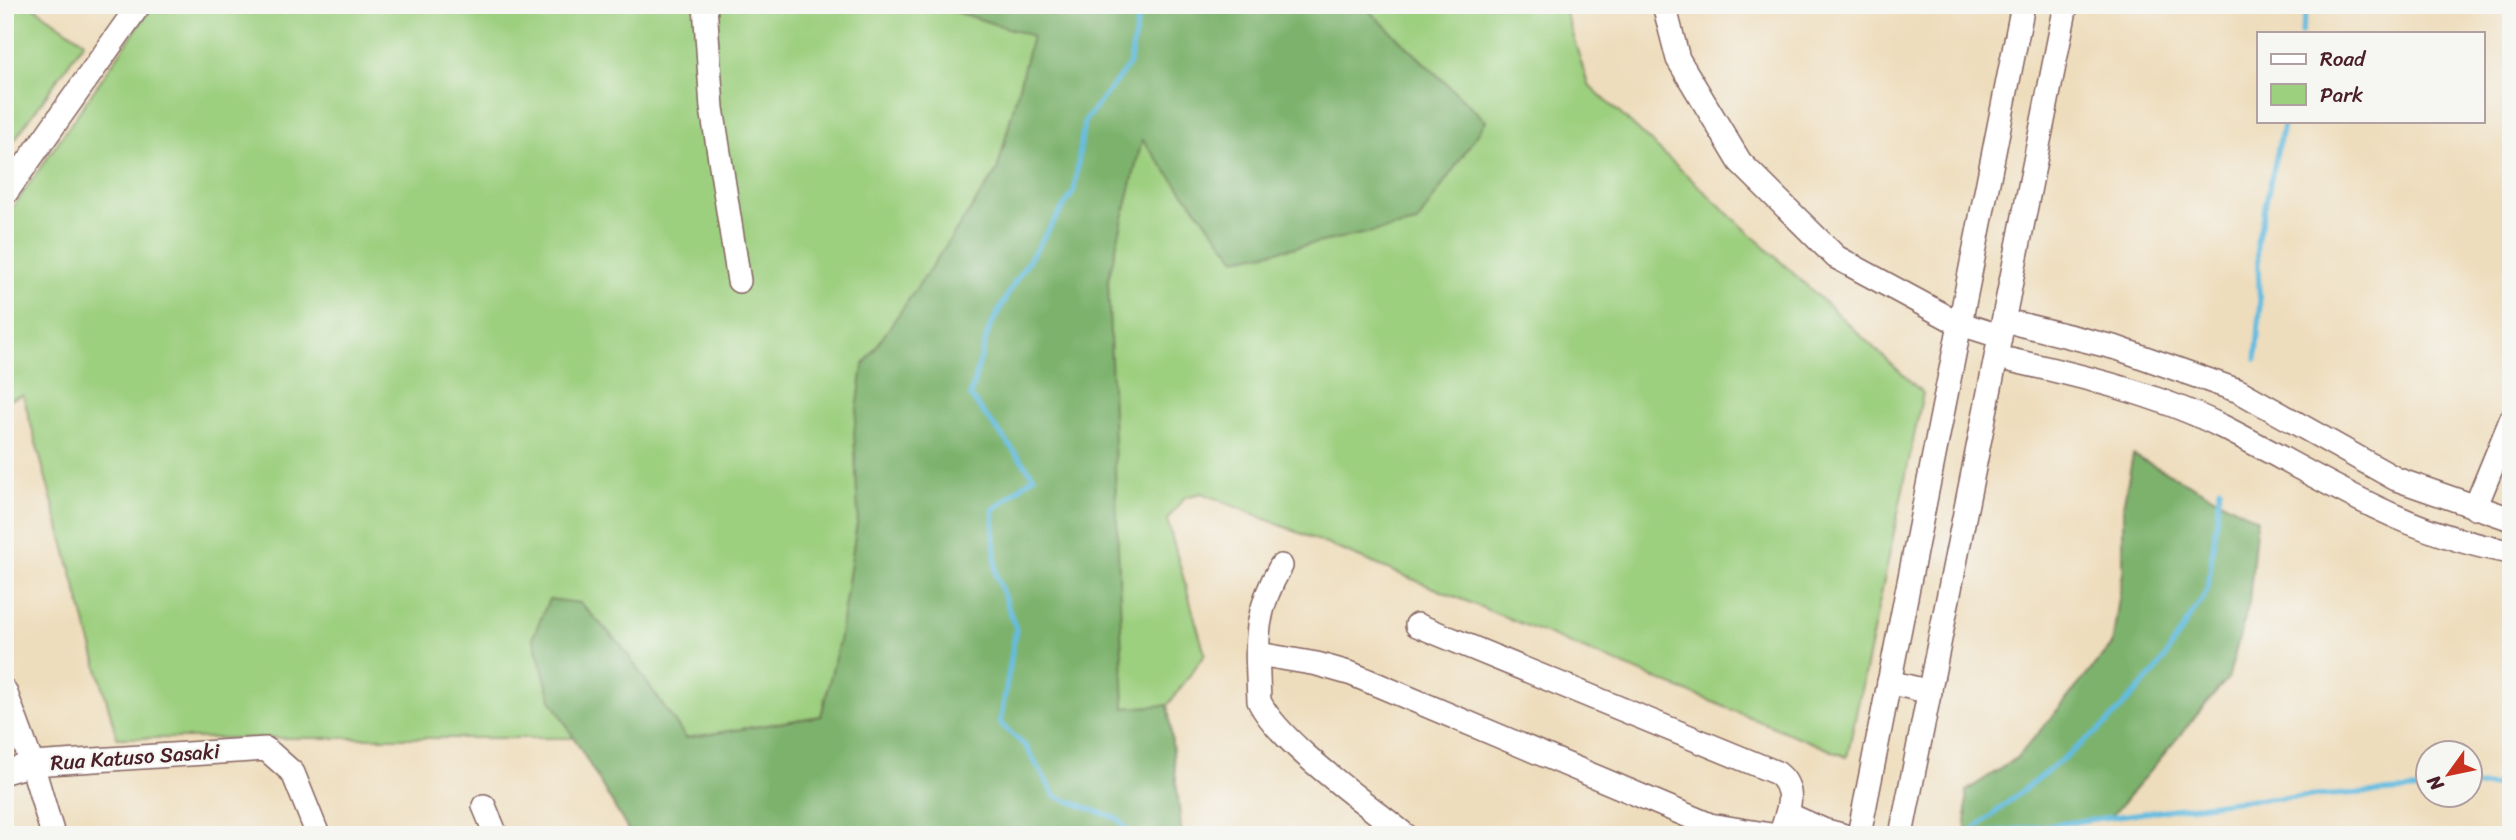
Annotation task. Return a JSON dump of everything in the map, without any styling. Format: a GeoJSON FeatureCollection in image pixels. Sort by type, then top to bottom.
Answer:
{"type":"FeatureCollection","features":[{"type":"Feature","properties":{"kind":"street"},"geometry":{"type":"LineString","coordinates":[[5,194],[139,5]]}},
{"type":"Feature","properties":{"kind":"street"},"geometry":{"type":"LineString","coordinates":[[705,5],[712,108],[739,281]]}},
{"type":"Feature","properties":{"kind":"street"},"geometry":{"type":"LineString","coordinates":[[1664,5],[1678,58],[1740,162],[1836,257],[1958,323],[1999,336]]}},
{"type":"Feature","properties":{"kind":"street"},"geometry":{"type":"LineString","coordinates":[[1859,835],[1958,323],[2023,5]]}},
{"type":"Feature","properties":{"kind":"street"},"geometry":{"type":"LineString","coordinates":[[1901,835],[2066,5]]}},
{"type":"Feature","properties":{"kind":"street"},"geometry":{"type":"LineString","coordinates":[[2019,324],[2117,348],[2239,391],[2396,479],[2511,519]]}},
{"type":"Feature","properties":{"kind":"street"},"geometry":{"type":"LineString","coordinates":[[2059,371],[2063,335]]}},
{"type":"Feature","properties":{"kind":"street"},"geometry":{"type":"LineString","coordinates":[[2010,360],[2150,397],[2221,426],[2407,524],[2477,547],[2511,552]]}},
{"type":"Feature","properties":{"kind":"street"},"geometry":{"type":"LineString","coordinates":[[2476,508],[2511,420]]}},
{"type":"Feature","properties":{"kind":"street"},"geometry":{"type":"LineString","coordinates":[[1281,566],[1266,592],[1258,617],[1259,701],[1265,713],[1286,737],[1405,835]]}},
{"type":"Feature","properties":{"kind":"street"},"geometry":{"type":"LineString","coordinates":[[1418,625],[1777,773],[1787,781],[1790,793],[1784,825],[1842,835]]}},
{"type":"Feature","properties":{"kind":"street"},"geometry":{"type":"LineString","coordinates":[[1258,654],[1317,664],[1352,674],[1710,825],[1771,835]]}},
{"type":"Feature","properties":{"kind":"street"},"geometry":{"type":"LineString","coordinates":[[1889,682],[1930,692]]}},
{"type":"Feature","properties":{"kind":"street"},"geometry":{"type":"LineString","coordinates":[[5,691],[32,764],[53,835]]}},
{"type":"Feature","properties":{"kind":"street","name":"Rua Katuso Sasaki"},"geometry":{"type":"LineString","coordinates":[[5,772],[32,764],[266,749],[293,773],[318,835]]}},
{"type":"Feature","properties":{"kind":"street"},"geometry":{"type":"LineString","coordinates":[[484,806],[496,835]]}},
{"type":"Feature","properties":{"kind":"green space"},"geometry":{"type":"Polygon","coordinates":[[[5,5],[31,5],[84,42],[5,153],[5,5]]]}},
{"type":"Feature","properties":{"kind":"green space"},"geometry":{"type":"Polygon","coordinates":[[[153,5],[1563,5],[1588,84],[1923,393],[1847,757],[1202,493],[1185,497],[1167,520],[1205,654],[1168,705],[1000,723],[821,716],[686,738],[117,738],[23,395],[5,401],[5,219],[153,5]]]}},
{"type":"Feature","properties":{"kind":"green space"},"geometry":{"type":"Polygon","coordinates":[[[935,5],[1363,5],[1486,121],[1417,223],[1236,259],[1142,140],[1108,280],[1124,708],[1168,705],[1182,835],[631,835],[551,699],[533,637],[549,599],[580,603],[620,644],[686,738],[821,716],[839,641],[858,516],[854,432],[863,366],[997,171],[1032,36],[935,5]]]}},
{"type":"Feature","properties":{"kind":"green space"},"geometry":{"type":"Polygon","coordinates":[[[2133,455],[2257,519],[2249,603],[2228,678],[2111,817],[1966,835],[1966,791],[2018,757],[2112,645],[2123,572],[2123,506],[2133,455]]]}},
{"type":"Feature","properties":{"kind":"waterway"},"geometry":{"type":"LineString","coordinates":[[1131,835],[1118,819],[1055,796],[1026,747],[1000,723],[1016,629],[996,575],[993,510],[1034,476],[970,396],[989,329],[1016,280],[1074,191],[1084,122],[1129,65],[1141,5]]}},
{"type":"Feature","properties":{"kind":"waterway"},"geometry":{"type":"LineString","coordinates":[[2301,32],[2308,5]]}},
{"type":"Feature","properties":{"kind":"waterway"},"geometry":{"type":"LineString","coordinates":[[2256,359],[2260,311],[2257,242],[2284,122]]}},
{"type":"Feature","properties":{"kind":"waterway"},"geometry":{"type":"LineString","coordinates":[[1967,835],[2105,725],[2157,670],[2208,589],[2220,488]]}},
{"type":"Feature","properties":{"kind":"waterway"},"geometry":{"type":"LineString","coordinates":[[2484,786],[2511,784]]}},
{"type":"Feature","properties":{"kind":"waterway"},"geometry":{"type":"LineString","coordinates":[[1973,835],[2235,801],[2414,790]]}}]}
